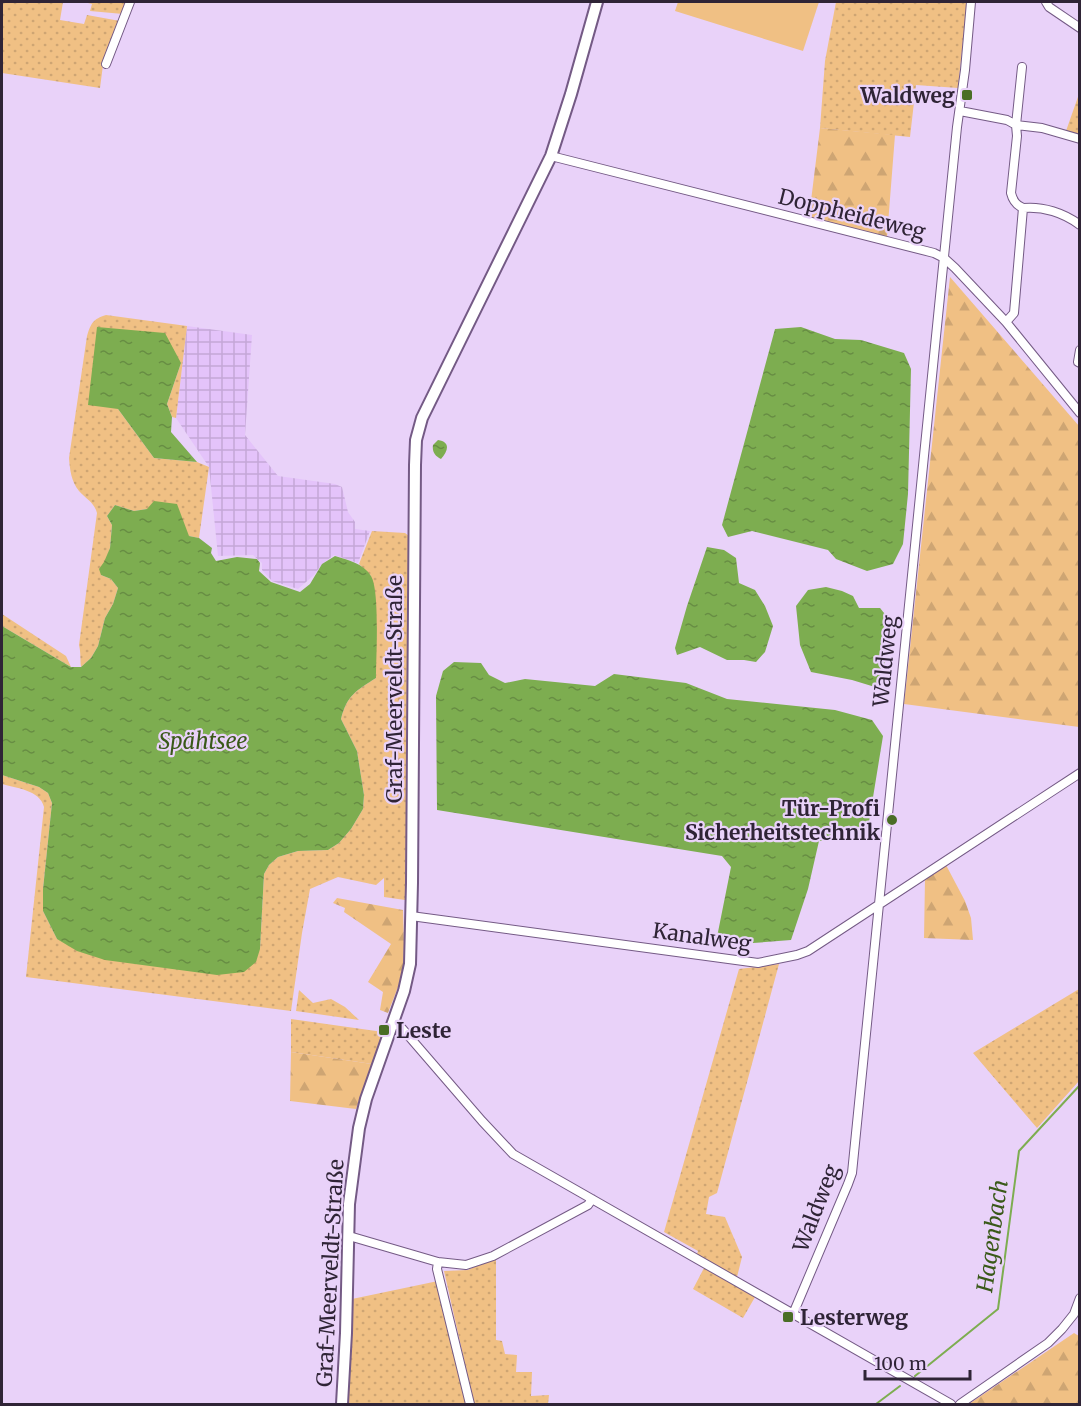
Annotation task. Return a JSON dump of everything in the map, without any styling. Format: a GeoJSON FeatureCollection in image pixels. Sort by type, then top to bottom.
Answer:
{"type":"FeatureCollection","features":[{"type":"Feature","properties":{"kind":"main road","name":"Graf-Meerveldt-Straße"},"geometry":{"type":"LineString","coordinates":[[342,1404],[350,1195],[359,1128],[366,1099],[409,974],[416,440],[422,418],[551,156],[597,2]]}},
{"type":"Feature","properties":{"kind":"street"},"geometry":{"type":"LineString","coordinates":[[106,64],[130,2]]}},
{"type":"Feature","properties":{"kind":"street","name":"Waldweg"},"geometry":{"type":"LineString","coordinates":[[793,1314],[852,1173],[971,2]]}},
{"type":"Feature","properties":{"kind":"street"},"geometry":{"type":"LineString","coordinates":[[1046,2],[1049,7],[1080,28]]}},
{"type":"Feature","properties":{"kind":"street"},"geometry":{"type":"LineString","coordinates":[[1022,67],[1011,193],[1016,204],[1023,208],[1032,207],[1064,215],[1080,225]]}},
{"type":"Feature","properties":{"kind":"street"},"geometry":{"type":"LineString","coordinates":[[960,111],[1006,120],[1016,125],[1041,128],[1080,139]]}},
{"type":"Feature","properties":{"kind":"street","name":"Doppheideweg"},"geometry":{"type":"LineString","coordinates":[[551,156],[934,253],[944,258],[1006,322],[1080,413]]}},
{"type":"Feature","properties":{"kind":"street"},"geometry":{"type":"LineString","coordinates":[[1006,322],[1014,313],[1023,208]]}},
{"type":"Feature","properties":{"kind":"street"},"geometry":{"type":"LineString","coordinates":[[1080,351],[1078,362],[1080,363]]}},
{"type":"Feature","properties":{"kind":"street","name":"Kanalweg"},"geometry":{"type":"LineString","coordinates":[[411,916],[758,963],[798,955],[808,951],[1080,773]]}},
{"type":"Feature","properties":{"kind":"street"},"geometry":{"type":"LineString","coordinates":[[393,1023],[400,1026],[513,1154],[951,1404]]}},
{"type":"Feature","properties":{"kind":"street"},"geometry":{"type":"LineString","coordinates":[[349,1236],[438,1262],[466,1265],[493,1256],[588,1206],[592,1199]]}},
{"type":"Feature","properties":{"kind":"street"},"geometry":{"type":"LineString","coordinates":[[438,1262],[437,1269],[470,1404]]}},
{"type":"Feature","properties":{"kind":"street"},"geometry":{"type":"LineString","coordinates":[[960,1404],[1048,1342],[1074,1314],[1080,1298]]}},
{"type":"Feature","properties":{"kind":"shaded area"},"geometry":{"type":"Polygon","coordinates":[[[187,326],[252,335],[245,435],[278,476],[342,487],[348,512],[355,522],[355,529],[370,531],[358,563],[334,555],[298,589],[272,581],[262,570],[262,563],[253,555],[218,556],[209,467],[176,418],[187,326]]]}},
{"type":"Feature","properties":{"kind":"green space"},"geometry":{"type":"Polygon","coordinates":[[[2,2],[63,2],[60,20],[84,24],[87,15],[120,21],[103,65],[100,88],[2,73],[2,2]]]}},
{"type":"Feature","properties":{"kind":"green space"},"geometry":{"type":"Polygon","coordinates":[[[84,2],[128,2],[123,14],[90,11],[92,4],[84,2]]]}},
{"type":"Feature","properties":{"kind":"green space"},"geometry":{"type":"Polygon","coordinates":[[[678,2],[819,2],[803,51],[675,11],[678,2]]]}},
{"type":"Feature","properties":{"kind":"green space"},"geometry":{"type":"Polygon","coordinates":[[[836,2],[967,2],[958,88],[916,85],[910,137],[820,128],[825,61],[836,2]]]}},
{"type":"Feature","properties":{"kind":"green space"},"geometry":{"type":"Polygon","coordinates":[[[1079,94],[1079,138],[1066,131],[1079,94]]]}},
{"type":"Feature","properties":{"kind":"green space"},"geometry":{"type":"Polygon","coordinates":[[[820,128],[895,135],[887,237],[809,217],[820,128]]]}},
{"type":"Feature","properties":{"kind":"green space"},"geometry":{"type":"Polygon","coordinates":[[[950,277],[1079,426],[1079,727],[904,704],[950,277]]]}},
{"type":"Feature","properties":{"kind":"green space"},"geometry":{"type":"Polygon","coordinates":[[[106,315],[187,326],[176,418],[172,417],[167,404],[181,363],[118,409],[154,458],[197,462],[209,467],[199,538],[189,536],[147,509],[134,511],[115,505],[107,516],[112,525],[110,548],[101,575],[111,579],[118,588],[105,618],[98,646],[91,658],[81,667],[79,645],[97,513],[92,503],[74,483],[69,458],[87,336],[93,322],[106,315]]]}},
{"type":"Feature","properties":{"kind":"green space"},"geometry":{"type":"Polygon","coordinates":[[[372,531],[405,533],[411,542],[405,900],[384,897],[384,878],[376,885],[338,877],[310,889],[291,1011],[26,977],[44,807],[42,801],[33,793],[2,784],[2,775],[39,787],[48,793],[52,803],[43,889],[43,911],[57,939],[260,949],[264,874],[269,865],[278,857],[298,851],[328,850],[339,843],[351,829],[363,809],[364,795],[357,751],[341,719],[346,704],[353,694],[376,678],[371,576],[359,564],[372,531]]]}},
{"type":"Feature","properties":{"kind":"green space"},"geometry":{"type":"Polygon","coordinates":[[[2,614],[66,656],[71,667],[2,626],[2,614]]]}},
{"type":"Feature","properties":{"kind":"green space"},"geometry":{"type":"Polygon","coordinates":[[[946,865],[965,901],[971,918],[973,940],[924,938],[925,879],[946,865]]]}},
{"type":"Feature","properties":{"kind":"green space"},"geometry":{"type":"Polygon","coordinates":[[[337,898],[403,910],[403,974],[388,1013],[380,1010],[383,992],[368,982],[391,944],[344,912],[345,908],[333,903],[337,898]]]}},
{"type":"Feature","properties":{"kind":"green space"},"geometry":{"type":"Polygon","coordinates":[[[779,964],[717,1193],[709,1197],[706,1214],[725,1217],[742,1257],[737,1277],[664,1232],[739,969],[779,964]]]}},
{"type":"Feature","properties":{"kind":"green space"},"geometry":{"type":"Polygon","coordinates":[[[1079,989],[1079,1081],[1037,1128],[973,1053],[1079,989]]]}},
{"type":"Feature","properties":{"kind":"green space"},"geometry":{"type":"Polygon","coordinates":[[[299,990],[313,1003],[331,999],[345,1007],[359,1020],[296,1011],[299,990]]]}},
{"type":"Feature","properties":{"kind":"green space"},"geometry":{"type":"Polygon","coordinates":[[[291,1019],[383,1032],[372,1064],[291,1052],[291,1019]]]}},
{"type":"Feature","properties":{"kind":"green space"},"geometry":{"type":"Polygon","coordinates":[[[291,1052],[372,1064],[356,1109],[290,1101],[291,1052]]]}},
{"type":"Feature","properties":{"kind":"green space"},"geometry":{"type":"Polygon","coordinates":[[[496,1256],[496,1340],[502,1341],[505,1354],[517,1355],[516,1372],[532,1372],[531,1396],[549,1395],[548,1404],[474,1404],[444,1271],[468,1270],[496,1256]]]}},
{"type":"Feature","properties":{"kind":"green space"},"geometry":{"type":"Polygon","coordinates":[[[704,1268],[755,1297],[743,1318],[693,1289],[704,1268]]]}},
{"type":"Feature","properties":{"kind":"green space"},"geometry":{"type":"Polygon","coordinates":[[[438,1281],[468,1404],[348,1404],[352,1299],[438,1281]]]}},
{"type":"Feature","properties":{"kind":"green space"},"geometry":{"type":"Polygon","coordinates":[[[1074,1333],[1079,1336],[1079,1404],[969,1404],[1074,1333]]]}},
{"type":"Feature","properties":{"kind":"water"},"geometry":{"type":"Polygon","coordinates":[[[97,327],[165,333],[181,363],[167,404],[172,417],[171,432],[197,462],[154,458],[118,409],[88,405],[97,327]]]}},
{"type":"Feature","properties":{"kind":"water"},"geometry":{"type":"Polygon","coordinates":[[[801,327],[835,339],[861,340],[904,353],[911,369],[908,494],[903,544],[893,564],[867,571],[836,559],[828,550],[752,531],[728,537],[722,525],[775,329],[801,327]]]}},
{"type":"Feature","properties":{"kind":"water"},"geometry":{"type":"Polygon","coordinates":[[[438,440],[447,445],[441,459],[433,450],[433,445],[438,440]]]}},
{"type":"Feature","properties":{"kind":"water","name":"Spähtsee"},"geometry":{"type":"Polygon","coordinates":[[[154,501],[177,504],[189,536],[199,538],[212,548],[211,553],[216,561],[237,557],[257,559],[260,563],[259,571],[271,582],[300,592],[310,584],[322,564],[335,556],[364,568],[374,584],[377,609],[376,678],[353,694],[346,704],[341,719],[357,751],[364,795],[363,809],[351,829],[339,843],[328,850],[298,851],[278,857],[269,865],[264,874],[260,949],[256,962],[244,972],[217,975],[105,960],[77,951],[57,939],[43,911],[43,889],[52,803],[48,793],[39,787],[2,775],[2,626],[71,667],[81,667],[91,658],[98,646],[105,618],[118,588],[111,579],[101,575],[99,569],[110,548],[112,525],[107,516],[115,505],[134,511],[147,509],[154,501]]]}},
{"type":"Feature","properties":{"kind":"water"},"geometry":{"type":"Polygon","coordinates":[[[707,547],[724,550],[736,558],[739,583],[755,590],[765,606],[773,626],[765,652],[756,662],[727,660],[700,647],[677,655],[675,648],[707,547]]]}},
{"type":"Feature","properties":{"kind":"water"},"geometry":{"type":"Polygon","coordinates":[[[826,587],[853,596],[859,608],[880,608],[886,616],[889,642],[882,671],[875,687],[811,672],[800,645],[796,606],[808,590],[826,587]]]}},
{"type":"Feature","properties":{"kind":"water"},"geometry":{"type":"Polygon","coordinates":[[[454,662],[481,663],[489,675],[505,683],[525,679],[595,686],[614,674],[686,683],[727,699],[835,710],[872,720],[883,736],[868,828],[857,841],[819,841],[808,889],[791,940],[753,943],[717,937],[731,867],[722,856],[437,810],[436,696],[443,671],[454,662]]]}},
{"type":"Feature","properties":{"kind":"waterway","name":"Hagenbach"},"geometry":{"type":"LineString","coordinates":[[915,1376],[998,1309],[1019,1151],[1080,1085]]}},
{"type":"Feature","properties":{"kind":"waterway","name":"Hagenbach"},"geometry":{"type":"LineString","coordinates":[[876,1404],[900,1386]]}},
{"type":"Feature","properties":{"kind":"place","name":"Waldweg"},"geometry":{"type":"Point","coordinates":[967,95]}},
{"type":"Feature","properties":{"kind":"place","name":"Tür-Profi Sicherheitstechnik"},"geometry":{"type":"Point","coordinates":[892,820]}},
{"type":"Feature","properties":{"kind":"place","name":"Leste"},"geometry":{"type":"Point","coordinates":[384,1030]}},
{"type":"Feature","properties":{"kind":"place","name":"Lesterweg"},"geometry":{"type":"Point","coordinates":[788,1317]}}]}
